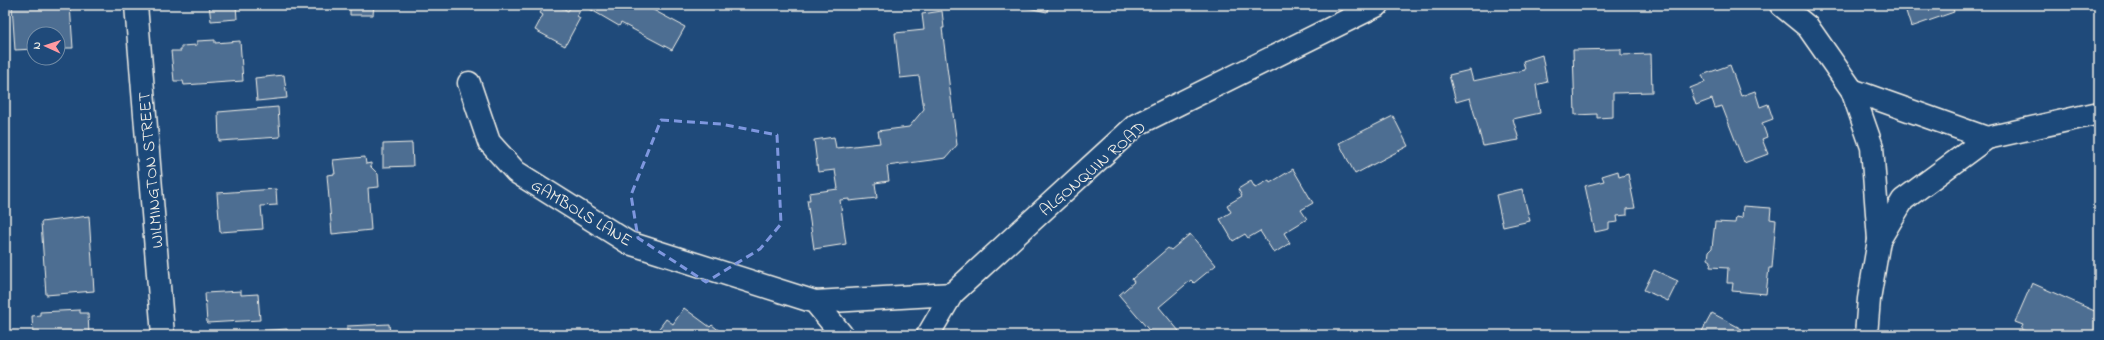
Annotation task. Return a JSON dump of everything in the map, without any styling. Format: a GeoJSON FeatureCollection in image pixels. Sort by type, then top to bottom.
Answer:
{"type":"FeatureCollection","features":[{"type":"Feature","properties":{"kind":"street","name":"WILMINGTON STREET"},"geometry":{"type":"LineString","coordinates":[[136,5],[163,335]]}},
{"type":"Feature","properties":{"kind":"street","name":"ALGONQUIN ROAD"},"geometry":{"type":"LineString","coordinates":[[928,335],[952,294],[1136,125],[1378,5]]}},
{"type":"Feature","properties":{"kind":"street"},"geometry":{"type":"LineString","coordinates":[[1781,5],[1808,27],[1852,90],[1872,147],[1879,240],[1869,300],[1866,335]]}},
{"type":"Feature","properties":{"kind":"street"},"geometry":{"type":"LineString","coordinates":[[1804,5],[1808,27]]}},
{"type":"Feature","properties":{"kind":"street","name":"GAMBOLS LANE"},"geometry":{"type":"LineString","coordinates":[[469,83],[489,142],[516,172],[629,243],[815,302],[952,294]]}},
{"type":"Feature","properties":{"kind":"street"},"geometry":{"type":"LineString","coordinates":[[1852,90],[1987,138]]}},
{"type":"Feature","properties":{"kind":"street"},"geometry":{"type":"LineString","coordinates":[[1879,240],[1903,200],[1987,138],[2099,113]]}},
{"type":"Feature","properties":{"kind":"street"},"geometry":{"type":"LineString","coordinates":[[1855,335],[1869,300]]}},
{"type":"Feature","properties":{"kind":"street"},"geometry":{"type":"LineString","coordinates":[[815,302],[842,335]]}},
{"type":"Feature","properties":{"kind":"highlighted area"},"geometry":{"type":"Polygon","coordinates":[[[661,120],[721,124],[777,135],[781,224],[760,249],[706,282],[638,238],[631,195],[661,120]]]}},
{"type":"Feature","properties":{"kind":"building"},"geometry":{"type":"Polygon","coordinates":[[[12,5],[70,5],[73,48],[66,48],[66,26],[26,26],[26,49],[15,50],[12,5]]]}},
{"type":"Feature","properties":{"kind":"building"},"geometry":{"type":"Polygon","coordinates":[[[209,5],[236,5],[237,19],[211,21],[209,5]]]}},
{"type":"Feature","properties":{"kind":"building"},"geometry":{"type":"Polygon","coordinates":[[[350,5],[374,5],[373,15],[350,15],[350,5]]]}},
{"type":"Feature","properties":{"kind":"building"},"geometry":{"type":"Polygon","coordinates":[[[545,5],[557,5],[568,11],[572,5],[583,5],[577,16],[580,18],[565,46],[535,30],[543,15],[540,13],[545,5]]]}},
{"type":"Feature","properties":{"kind":"building"},"geometry":{"type":"Polygon","coordinates":[[[583,5],[644,5],[685,27],[672,50],[621,23],[619,26],[583,5]]]}},
{"type":"Feature","properties":{"kind":"building"},"geometry":{"type":"Polygon","coordinates":[[[1014,5],[1049,5],[1047,12],[1014,5]]]}},
{"type":"Feature","properties":{"kind":"building"},"geometry":{"type":"Polygon","coordinates":[[[1904,5],[1952,5],[1954,12],[1911,27],[1904,5]]]}},
{"type":"Feature","properties":{"kind":"building"},"geometry":{"type":"Polygon","coordinates":[[[942,11],[944,28],[942,28],[957,145],[946,158],[887,166],[889,181],[875,183],[877,198],[849,201],[849,199],[840,200],[846,244],[814,249],[807,200],[810,200],[809,193],[838,189],[835,170],[818,172],[814,140],[834,137],[836,148],[880,143],[878,131],[909,127],[924,109],[919,76],[900,78],[895,33],[924,30],[922,14],[942,11]]]}},
{"type":"Feature","properties":{"kind":"building"},"geometry":{"type":"Polygon","coordinates":[[[215,40],[215,43],[240,41],[243,81],[184,85],[183,81],[174,81],[171,51],[181,51],[181,46],[197,45],[197,41],[215,40]]]}},
{"type":"Feature","properties":{"kind":"building"},"geometry":{"type":"Polygon","coordinates":[[[1621,49],[1621,55],[1651,54],[1652,92],[1613,93],[1613,117],[1597,118],[1597,114],[1575,115],[1573,50],[1621,49]]]}},
{"type":"Feature","properties":{"kind":"building"},"geometry":{"type":"Polygon","coordinates":[[[1542,55],[1547,82],[1536,85],[1540,113],[1513,119],[1519,140],[1483,146],[1470,98],[1456,102],[1449,75],[1470,70],[1473,81],[1525,70],[1523,61],[1542,55]]]}},
{"type":"Feature","properties":{"kind":"building"},"geometry":{"type":"Polygon","coordinates":[[[1730,65],[1741,96],[1755,91],[1760,107],[1768,104],[1773,119],[1762,123],[1767,137],[1762,139],[1768,154],[1744,163],[1722,106],[1715,108],[1712,99],[1696,105],[1690,88],[1705,82],[1702,75],[1730,65]]]}},
{"type":"Feature","properties":{"kind":"building"},"geometry":{"type":"Polygon","coordinates":[[[284,75],[287,98],[257,101],[255,78],[284,75]]]}},
{"type":"Feature","properties":{"kind":"building"},"geometry":{"type":"Polygon","coordinates":[[[278,107],[280,137],[219,141],[218,112],[278,107]]]}},
{"type":"Feature","properties":{"kind":"building"},"geometry":{"type":"Polygon","coordinates":[[[1393,116],[1408,146],[1355,174],[1339,143],[1393,116]]]}},
{"type":"Feature","properties":{"kind":"building"},"geometry":{"type":"Polygon","coordinates":[[[412,143],[413,166],[383,167],[383,144],[412,143]]]}},
{"type":"Feature","properties":{"kind":"building"},"geometry":{"type":"Polygon","coordinates":[[[365,157],[366,164],[371,163],[371,167],[378,174],[379,187],[368,188],[371,230],[332,234],[327,175],[335,174],[333,160],[365,157]]]}},
{"type":"Feature","properties":{"kind":"building"},"geometry":{"type":"Polygon","coordinates":[[[1293,169],[1313,203],[1301,210],[1307,219],[1284,233],[1290,243],[1274,253],[1260,231],[1248,238],[1245,234],[1233,241],[1220,219],[1231,212],[1227,205],[1242,196],[1238,189],[1251,181],[1255,188],[1269,180],[1270,183],[1293,169]]]}},
{"type":"Feature","properties":{"kind":"building"},"geometry":{"type":"Polygon","coordinates":[[[1618,171],[1619,177],[1628,174],[1635,208],[1627,209],[1627,215],[1617,216],[1618,222],[1609,223],[1609,229],[1595,232],[1585,186],[1604,181],[1602,176],[1618,171]]]}},
{"type":"Feature","properties":{"kind":"building"},"geometry":{"type":"Polygon","coordinates":[[[276,189],[277,205],[261,206],[263,229],[220,232],[217,193],[276,189]]]}},
{"type":"Feature","properties":{"kind":"building"},"geometry":{"type":"Polygon","coordinates":[[[1522,189],[1530,221],[1503,227],[1496,195],[1522,189]]]}},
{"type":"Feature","properties":{"kind":"building"},"geometry":{"type":"Polygon","coordinates":[[[1743,206],[1771,208],[1770,219],[1776,220],[1772,268],[1769,268],[1766,294],[1732,291],[1733,283],[1727,283],[1728,268],[1710,267],[1711,261],[1708,259],[1709,251],[1712,248],[1715,222],[1735,223],[1736,217],[1742,218],[1743,206]]]}},
{"type":"Feature","properties":{"kind":"building"},"geometry":{"type":"Polygon","coordinates":[[[89,216],[94,291],[46,295],[41,222],[89,216]]]}},
{"type":"Feature","properties":{"kind":"building"},"geometry":{"type":"Polygon","coordinates":[[[1190,234],[1216,265],[1194,283],[1191,280],[1159,307],[1179,331],[1174,335],[1153,335],[1119,295],[1134,282],[1132,279],[1168,248],[1171,250],[1190,234]]]}},
{"type":"Feature","properties":{"kind":"building"},"geometry":{"type":"Polygon","coordinates":[[[1654,270],[1678,281],[1668,301],[1644,290],[1654,270]]]}},
{"type":"Feature","properties":{"kind":"building"},"geometry":{"type":"Polygon","coordinates":[[[2032,283],[2099,313],[2099,335],[2034,335],[2021,329],[2023,325],[2015,322],[2032,283]]]}},
{"type":"Feature","properties":{"kind":"building"},"geometry":{"type":"Polygon","coordinates":[[[241,291],[241,295],[258,294],[260,320],[207,323],[205,293],[241,291]]]}},
{"type":"Feature","properties":{"kind":"building"},"geometry":{"type":"Polygon","coordinates":[[[684,308],[710,327],[712,325],[725,335],[663,335],[657,331],[666,319],[673,324],[684,308]]]}},
{"type":"Feature","properties":{"kind":"building"},"geometry":{"type":"Polygon","coordinates":[[[80,310],[80,313],[88,313],[89,335],[33,335],[32,316],[40,315],[40,312],[80,310]]]}},
{"type":"Feature","properties":{"kind":"building"},"geometry":{"type":"Polygon","coordinates":[[[1712,313],[1753,335],[1700,335],[1712,313]]]}},
{"type":"Feature","properties":{"kind":"building"},"geometry":{"type":"Polygon","coordinates":[[[389,324],[390,335],[347,335],[347,326],[389,324]]]}},
{"type":"Feature","properties":{"kind":"building"},"geometry":{"type":"Polygon","coordinates":[[[287,329],[288,335],[243,335],[243,332],[287,329]]]}}]}
